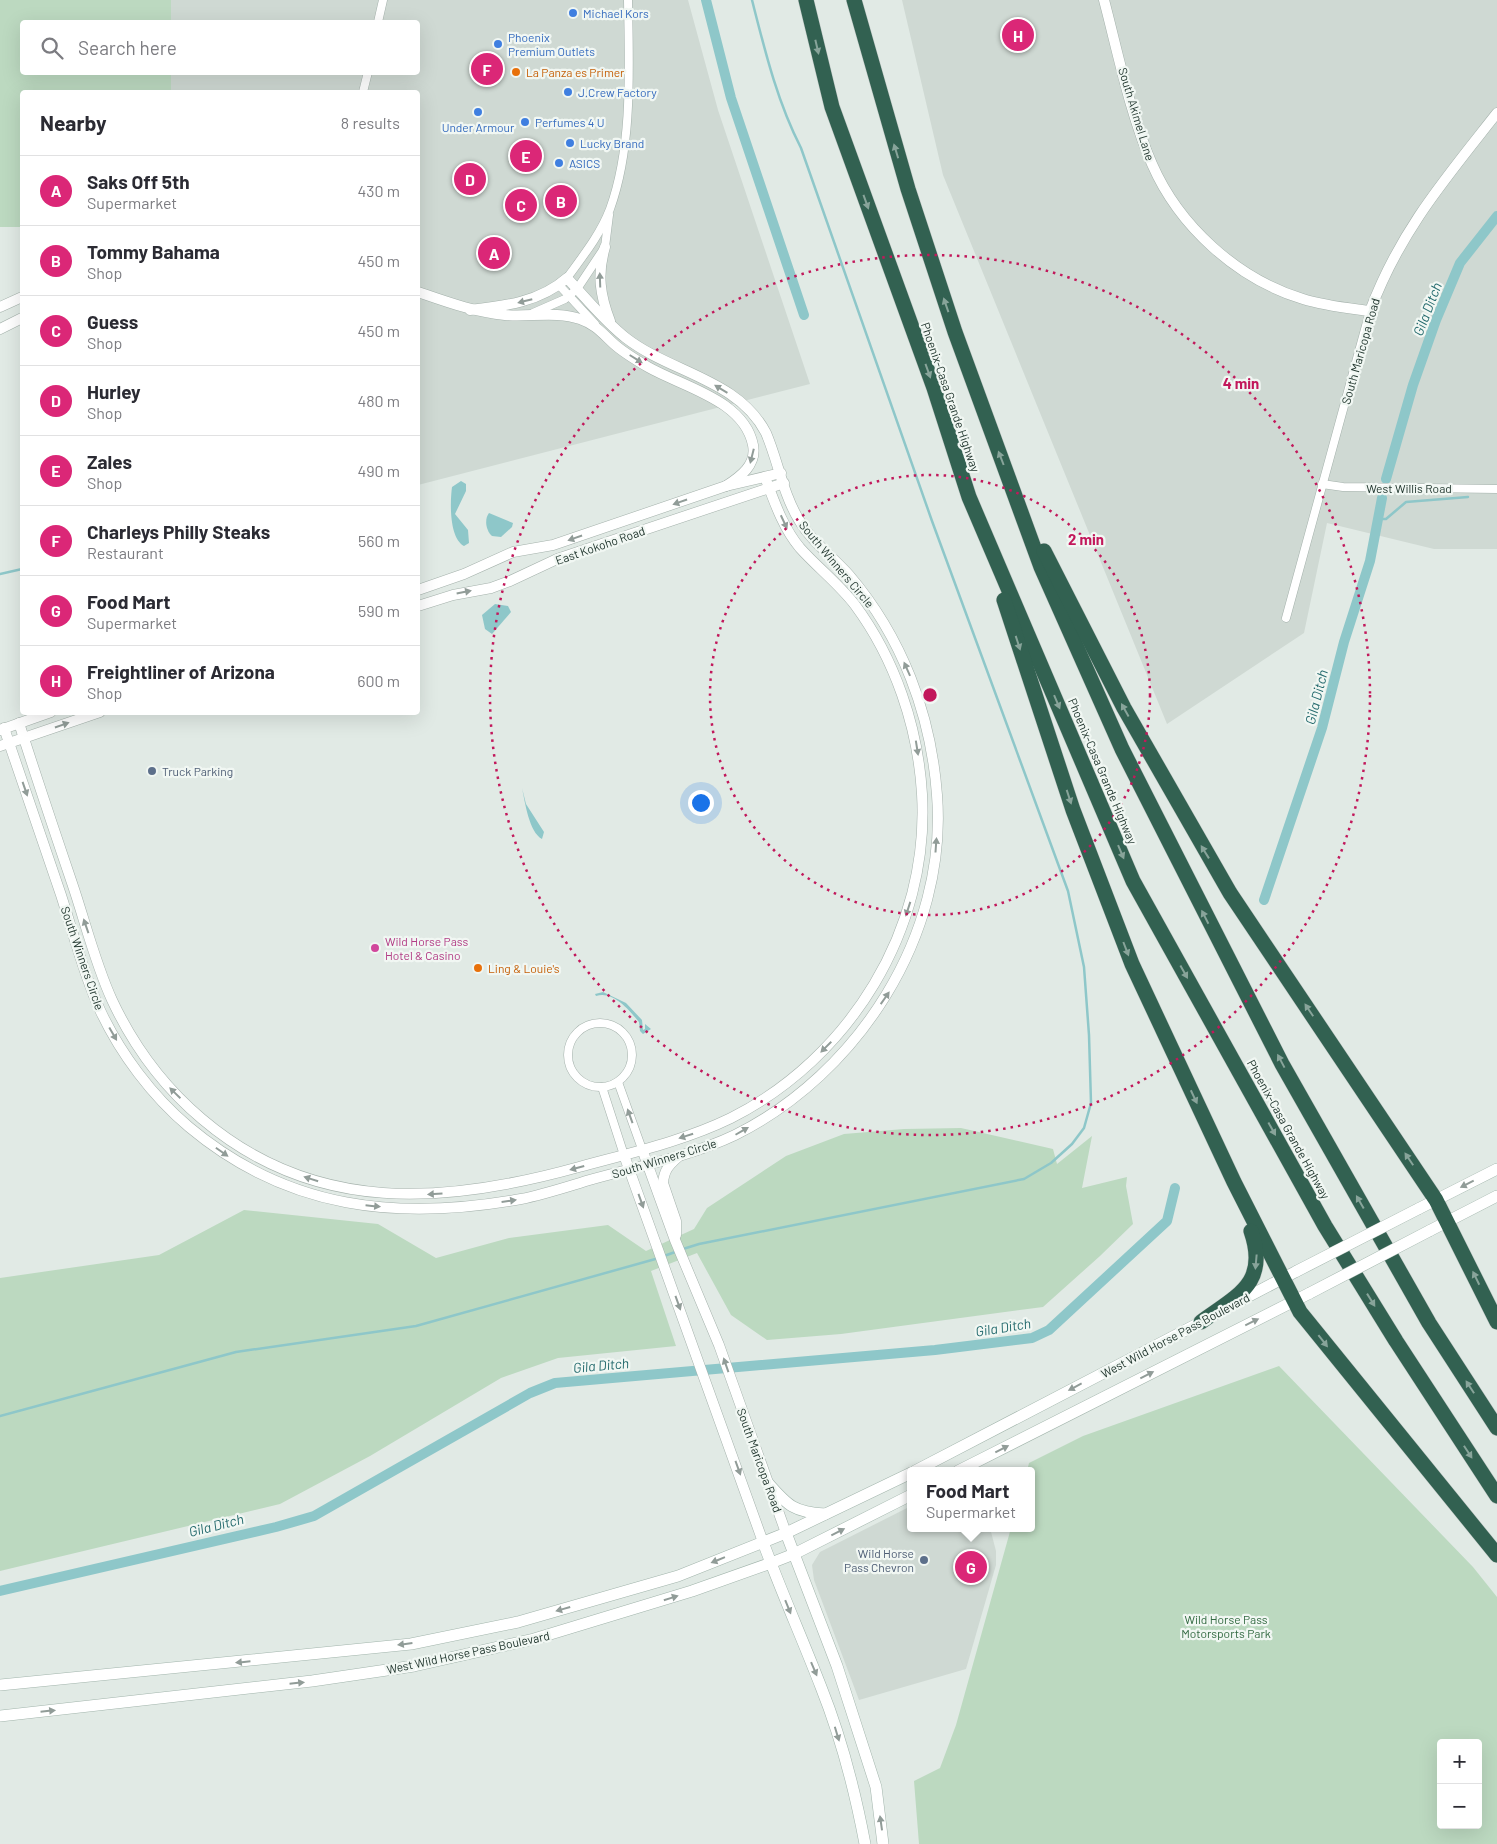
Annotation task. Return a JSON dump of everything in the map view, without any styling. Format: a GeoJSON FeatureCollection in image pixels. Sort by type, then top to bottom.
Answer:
{"type":"FeatureCollection","features":[{"type":"Feature","properties":{"kind":"highway","name":"Phoenix-Casa Grande Highway"},"geometry":{"type":"LineString","coordinates":[[806,0],[832,107],[934,388],[969,497],[1134,881],[1325,1226],[1497,1496]]}},
{"type":"Feature","properties":{"kind":"highway","name":"Phoenix-Casa Grande Highway"},"geometry":{"type":"LineString","coordinates":[[854,0],[879,93],[931,260],[1042,567],[1118,740],[1214,934],[1282,1064],[1429,1323],[1497,1428]]}},
{"type":"Feature","properties":{"kind":"highway"},"geometry":{"type":"LineString","coordinates":[[969,497],[1073,810],[1132,964],[1234,1182],[1300,1312],[1497,1555]]}},
{"type":"Feature","properties":{"kind":"highway"},"geometry":{"type":"LineString","coordinates":[[1019,504],[1124,708],[1201,845],[1235,900],[1436,1200],[1497,1322]]}},
{"type":"Feature","properties":{"kind":"highway"},"geometry":{"type":"LineString","coordinates":[[1201,1322],[1240,1293],[1252,1279],[1258,1264],[1253,1239],[1234,1182]]}},
{"type":"Feature","properties":{"kind":"main road","name":"West Wild Horse Pass Boulevard"},"geometry":{"type":"LineString","coordinates":[[923,1467],[1282,1278],[1497,1169]]}},
{"type":"Feature","properties":{"kind":"main road","name":"West Wild Horse Pass Boulevard"},"geometry":{"type":"LineString","coordinates":[[966,1467],[1295,1301],[1497,1196]]}},
{"type":"Feature","properties":{"kind":"main road","name":"West Wild Horse Pass Boulevard"},"geometry":{"type":"LineString","coordinates":[[0,1685],[410,1644],[518,1622],[669,1579],[786,1533],[907,1475]]}},
{"type":"Feature","properties":{"kind":"main road"},"geometry":{"type":"LineString","coordinates":[[768,1483],[783,1501],[795,1510],[826,1514]]}},
{"type":"Feature","properties":{"kind":"main road","name":"West Wild Horse Pass Boulevard"},"geometry":{"type":"LineString","coordinates":[[0,1716],[312,1681],[414,1666],[534,1640],[692,1591],[771,1563],[794,1554],[907,1497]]}},
{"type":"Feature","properties":{"kind":"main road","name":"South Maricopa Road"},"geometry":{"type":"LineString","coordinates":[[786,1533],[842,1680],[876,1787],[884,1844]]}},
{"type":"Feature","properties":{"kind":"main road","name":"South Maricopa Road"},"geometry":{"type":"LineString","coordinates":[[763,1542],[822,1687],[858,1806],[865,1844]]}},
{"type":"Feature","properties":{"kind":"main road"},"geometry":{"type":"LineString","coordinates":[[822,1687],[842,1680]]}},
{"type":"Feature","properties":{"kind":"main road"},"geometry":{"type":"LineString","coordinates":[[858,1806],[878,1802]]}},
{"type":"Feature","properties":{"kind":"street"},"geometry":{"type":"LineString","coordinates":[[378,20],[383,0]]}},
{"type":"Feature","properties":{"kind":"street"},"geometry":{"type":"LineString","coordinates":[[626,338],[611,323],[601,294],[599,279],[609,210],[624,161],[629,51],[628,0]]}},
{"type":"Feature","properties":{"kind":"street","name":"South Akimel Lane"},"geometry":{"type":"LineString","coordinates":[[1104,0],[1141,137],[1152,165],[1182,215],[1207,243],[1230,261],[1262,280],[1301,299],[1370,310]]}},
{"type":"Feature","properties":{"kind":"street"},"geometry":{"type":"LineString","coordinates":[[364,90],[367,75]]}},
{"type":"Feature","properties":{"kind":"street","name":"South Maricopa Road"},"geometry":{"type":"LineString","coordinates":[[1286,618],[1370,310],[1384,274],[1402,240],[1427,202],[1497,113]]}},
{"type":"Feature","properties":{"kind":"street"},"geometry":{"type":"LineString","coordinates":[[470,310],[506,306],[534,298],[559,285],[567,278],[592,244],[609,210]]}},
{"type":"Feature","properties":{"kind":"street"},"geometry":{"type":"LineString","coordinates":[[523,316],[573,292],[604,247]]}},
{"type":"Feature","properties":{"kind":"street","name":"South Winners Circle"},"geometry":{"type":"LineString","coordinates":[[567,278],[573,292],[598,328],[631,356],[729,409],[751,432],[754,450],[751,461],[746,471],[726,486]]}},
{"type":"Feature","properties":{"kind":"street","name":"South Winners Circle"},"geometry":{"type":"LineString","coordinates":[[2,729],[5,745],[99,1009],[128,1060],[162,1101],[187,1126],[224,1154],[269,1179],[339,1203],[412,1211],[486,1204],[532,1196],[680,1154],[734,1135],[778,1110],[816,1079],[854,1042],[889,992],[912,944],[927,897],[936,849],[938,800],[931,745],[925,721],[917,692],[897,645],[870,602],[800,523],[759,419],[740,400],[626,338],[573,292],[559,285]]}},
{"type":"Feature","properties":{"kind":"street"},"geometry":{"type":"LineString","coordinates":[[420,291],[470,310],[523,316],[565,316],[579,319],[598,328]]}},
{"type":"Feature","properties":{"kind":"street"},"geometry":{"type":"LineString","coordinates":[[0,307],[20,298]]}},
{"type":"Feature","properties":{"kind":"street"},"geometry":{"type":"LineString","coordinates":[[11,302],[20,316]]}},
{"type":"Feature","properties":{"kind":"street"},"geometry":{"type":"LineString","coordinates":[[0,329],[20,319]]}},
{"type":"Feature","properties":{"kind":"street","name":"South Winners Circle"},"geometry":{"type":"LineString","coordinates":[[19,723],[111,998],[136,1044],[170,1088],[202,1119],[232,1142],[274,1165],[339,1188],[409,1196],[468,1192],[526,1182],[624,1155],[728,1119],[768,1098],[806,1067],[840,1033],[876,984],[899,937],[913,893],[921,846],[922,797],[917,744],[903,696],[883,649],[856,607],[835,582],[800,547],[786,528],[765,477]]}},
{"type":"Feature","properties":{"kind":"street","name":"East Kokoho Road"},"geometry":{"type":"LineString","coordinates":[[420,589],[464,574],[513,552],[546,546],[726,486],[765,477],[782,478]]}},
{"type":"Feature","properties":{"kind":"street","name":"East Kokoho Road"},"geometry":{"type":"LineString","coordinates":[[420,605],[453,595],[491,588],[550,562],[769,488],[782,478]]}},
{"type":"Feature","properties":{"kind":"street","name":"West Willis Road"},"geometry":{"type":"LineString","coordinates":[[1322,484],[1343,487],[1497,489]]}},
{"type":"Feature","properties":{"kind":"street"},"geometry":{"type":"LineString","coordinates":[[546,546],[550,562]]}},
{"type":"Feature","properties":{"kind":"street"},"geometry":{"type":"LineString","coordinates":[[2,729],[42,715]]}},
{"type":"Feature","properties":{"kind":"street"},"geometry":{"type":"LineString","coordinates":[[5,745],[91,715]]}},
{"type":"Feature","properties":{"kind":"street"},"geometry":{"type":"LineString","coordinates":[[911,724],[925,721]]}},
{"type":"Feature","properties":{"kind":"street"},"geometry":{"type":"LineString","coordinates":[[858,1008],[871,1017]]}},
{"type":"Feature","properties":{"kind":"street"},"geometry":{"type":"LineString","coordinates":[[605,1022],[615,1026],[624,1033],[630,1043],[632,1054],[631,1065],[625,1075],[618,1082],[602,1087],[583,1083],[575,1077],[570,1069],[567,1055],[569,1044],[574,1034],[583,1027],[593,1023],[605,1022]]}},
{"type":"Feature","properties":{"kind":"street","name":"South Maricopa Road"},"geometry":{"type":"LineString","coordinates":[[618,1082],[675,1240],[719,1345],[786,1533]]}},
{"type":"Feature","properties":{"kind":"street","name":"South Maricopa Road"},"geometry":{"type":"LineString","coordinates":[[602,1087],[624,1155],[696,1351],[763,1542]]}},
{"type":"Feature","properties":{"kind":"street"},"geometry":{"type":"LineString","coordinates":[[675,1240],[676,1221],[664,1177],[668,1166],[680,1154]]}},
{"type":"Feature","properties":{"kind":"street"},"geometry":{"type":"LineString","coordinates":[[483,1189],[486,1204]]}},
{"type":"Feature","properties":{"kind":"street"},"geometry":{"type":"LineString","coordinates":[[468,1192],[470,1206]]}},
{"type":"Feature","properties":{"kind":"shaded area","name":"Phoenix Premium Outlets"},"geometry":{"type":"Polygon","coordinates":[[[171,0],[688,0],[718,110],[810,384],[420,484],[420,90],[171,90],[171,75],[420,75],[420,20],[171,20],[171,0]]]}},
{"type":"Feature","properties":{"kind":"shaded area"},"geometry":{"type":"Polygon","coordinates":[[[902,0],[1497,0],[1497,549],[1434,549],[1327,523],[1304,633],[1167,724],[943,175],[902,0]]]}},
{"type":"Feature","properties":{"kind":"shaded area","name":"Wild Horse Pass Chevron"},"geometry":{"type":"Polygon","coordinates":[[[907,1508],[907,1532],[991,1532],[996,1551],[996,1565],[966,1669],[859,1700],[814,1580],[812,1565],[820,1552],[907,1508]]]}},
{"type":"Feature","properties":{"kind":"green space"},"geometry":{"type":"Polygon","coordinates":[[[0,0],[171,0],[171,20],[20,20],[20,75],[171,75],[171,90],[20,90],[20,227],[0,227],[0,0]]]}},
{"type":"Feature","properties":{"kind":"green space"},"geometry":{"type":"Polygon","coordinates":[[[961,1128],[1053,1149],[1057,1164],[1092,1136],[1082,1188],[1127,1177],[1126,1186],[1133,1224],[1043,1307],[841,1334],[767,1340],[731,1315],[697,1253],[651,1271],[676,1346],[558,1358],[501,1378],[370,1456],[280,1504],[0,1571],[0,1278],[159,1255],[244,1210],[378,1224],[436,1258],[509,1238],[608,1225],[646,1251],[694,1229],[707,1208],[786,1156],[844,1134],[904,1129],[961,1128]]]}},
{"type":"Feature","properties":{"kind":"green space","name":"Wild Horse Pass Motorsports Park"},"geometry":{"type":"Polygon","coordinates":[[[1279,1366],[1473,1567],[1497,1597],[1497,1844],[919,1844],[914,1781],[940,1768],[956,1725],[1010,1532],[1035,1532],[1035,1467],[1028,1467],[1029,1463],[1083,1436],[1279,1366]]]}},
{"type":"Feature","properties":{"kind":"water"},"geometry":{"type":"Polygon","coordinates":[[[461,481],[466,484],[466,491],[455,514],[468,530],[469,543],[464,546],[459,542],[453,528],[451,510],[452,487],[461,481]]]}},
{"type":"Feature","properties":{"kind":"water"},"geometry":{"type":"Polygon","coordinates":[[[489,513],[513,523],[512,527],[501,537],[492,536],[486,525],[489,513]]]}},
{"type":"Feature","properties":{"kind":"water"},"geometry":{"type":"Polygon","coordinates":[[[495,604],[508,606],[511,612],[492,634],[485,629],[482,615],[495,604]]]}},
{"type":"Feature","properties":{"kind":"water"},"geometry":{"type":"Polygon","coordinates":[[[522,788],[526,804],[544,832],[542,839],[531,823],[526,808],[522,788]]]}},
{"type":"Feature","properties":{"kind":"water"},"geometry":{"type":"Polygon","coordinates":[[[603,992],[626,1003],[642,1020],[643,1030],[645,1029],[645,1024],[651,1029],[643,1034],[640,1031],[639,1022],[631,1012],[609,996],[596,996],[595,994],[603,992]]]}},
{"type":"Feature","properties":{"kind":"waterway"},"geometry":{"type":"LineString","coordinates":[[706,0],[731,98],[804,315]]}},
{"type":"Feature","properties":{"kind":"waterway"},"geometry":{"type":"LineString","coordinates":[[683,1249],[699,1244],[1024,1179],[1051,1163],[1072,1144],[1084,1128],[1091,1103],[1084,967],[1068,891],[932,521],[801,148],[778,94],[752,0]]}},
{"type":"Feature","properties":{"kind":"waterway","name":"Gila Ditch"},"geometry":{"type":"LineString","coordinates":[[1386,479],[1413,385],[1436,320],[1460,263],[1497,216]]}},
{"type":"Feature","properties":{"kind":"waterway"},"geometry":{"type":"LineString","coordinates":[[1378,519],[1386,519],[1406,502],[1468,497]]}},
{"type":"Feature","properties":{"kind":"waterway","name":"Gila Ditch"},"geometry":{"type":"LineString","coordinates":[[1264,900],[1322,728],[1344,642],[1370,561],[1382,498]]}},
{"type":"Feature","properties":{"kind":"waterway"},"geometry":{"type":"LineString","coordinates":[[0,574],[20,569]]}},
{"type":"Feature","properties":{"kind":"waterway","name":"Gila Ditch"},"geometry":{"type":"LineString","coordinates":[[0,1591],[276,1527],[314,1516],[530,1393],[555,1383],[935,1350],[1032,1338],[1049,1330],[1167,1221],[1175,1188]]}},
{"type":"Feature","properties":{"kind":"waterway"},"geometry":{"type":"LineString","coordinates":[[664,1256],[678,1251]]}},
{"type":"Feature","properties":{"kind":"waterway"},"geometry":{"type":"LineString","coordinates":[[0,1416],[236,1352],[416,1326],[659,1258]]}},
{"type":"Feature","properties":{"kind":"place","name":"Michael Kors"},"geometry":{"type":"Point","coordinates":[573,13]}},
{"type":"Feature","properties":{"kind":"place","name":"Freightliner of Arizona"},"geometry":{"type":"Point","coordinates":[1018,35]}},
{"type":"Feature","properties":{"kind":"place","name":"Phoenix Premium Outlets"},"geometry":{"type":"Point","coordinates":[498,44]}},
{"type":"Feature","properties":{"kind":"place","name":"Charleys Philly Steaks"},"geometry":{"type":"Point","coordinates":[487,69]}},
{"type":"Feature","properties":{"kind":"place","name":"La Panza es Primer"},"geometry":{"type":"Point","coordinates":[516,72]}},
{"type":"Feature","properties":{"kind":"place","name":"J.Crew Factory"},"geometry":{"type":"Point","coordinates":[568,92]}},
{"type":"Feature","properties":{"kind":"place","name":"Under Armour"},"geometry":{"type":"Point","coordinates":[478,112]}},
{"type":"Feature","properties":{"kind":"place","name":"Perfumes 4 U"},"geometry":{"type":"Point","coordinates":[525,122]}},
{"type":"Feature","properties":{"kind":"place","name":"Lucky Brand"},"geometry":{"type":"Point","coordinates":[570,143]}},
{"type":"Feature","properties":{"kind":"place","name":"Zales"},"geometry":{"type":"Point","coordinates":[526,156]}},
{"type":"Feature","properties":{"kind":"place","name":"ASICS"},"geometry":{"type":"Point","coordinates":[559,163]}},
{"type":"Feature","properties":{"kind":"place","name":"Hurley"},"geometry":{"type":"Point","coordinates":[470,179]}},
{"type":"Feature","properties":{"kind":"place","name":"Tommy Bahama"},"geometry":{"type":"Point","coordinates":[561,201]}},
{"type":"Feature","properties":{"kind":"place","name":"Guess"},"geometry":{"type":"Point","coordinates":[521,205]}},
{"type":"Feature","properties":{"kind":"place","name":"Saks Off 5th"},"geometry":{"type":"Point","coordinates":[494,253]}},
{"type":"Feature","properties":{"kind":"place","name":"Truck Parking"},"geometry":{"type":"Point","coordinates":[152,771]}},
{"type":"Feature","properties":{"kind":"place","name":"Wild Horse Pass Hotel & Casino"},"geometry":{"type":"Point","coordinates":[375,948]}},
{"type":"Feature","properties":{"kind":"place","name":"Ling & Louie's"},"geometry":{"type":"Point","coordinates":[478,968]}},
{"type":"Feature","properties":{"kind":"place","name":"Wild Horse Pass Chevron"},"geometry":{"type":"Point","coordinates":[924,1560]}},
{"type":"Feature","properties":{"kind":"place","name":"Food Mart"},"geometry":{"type":"Point","coordinates":[971,1567]}}]}
